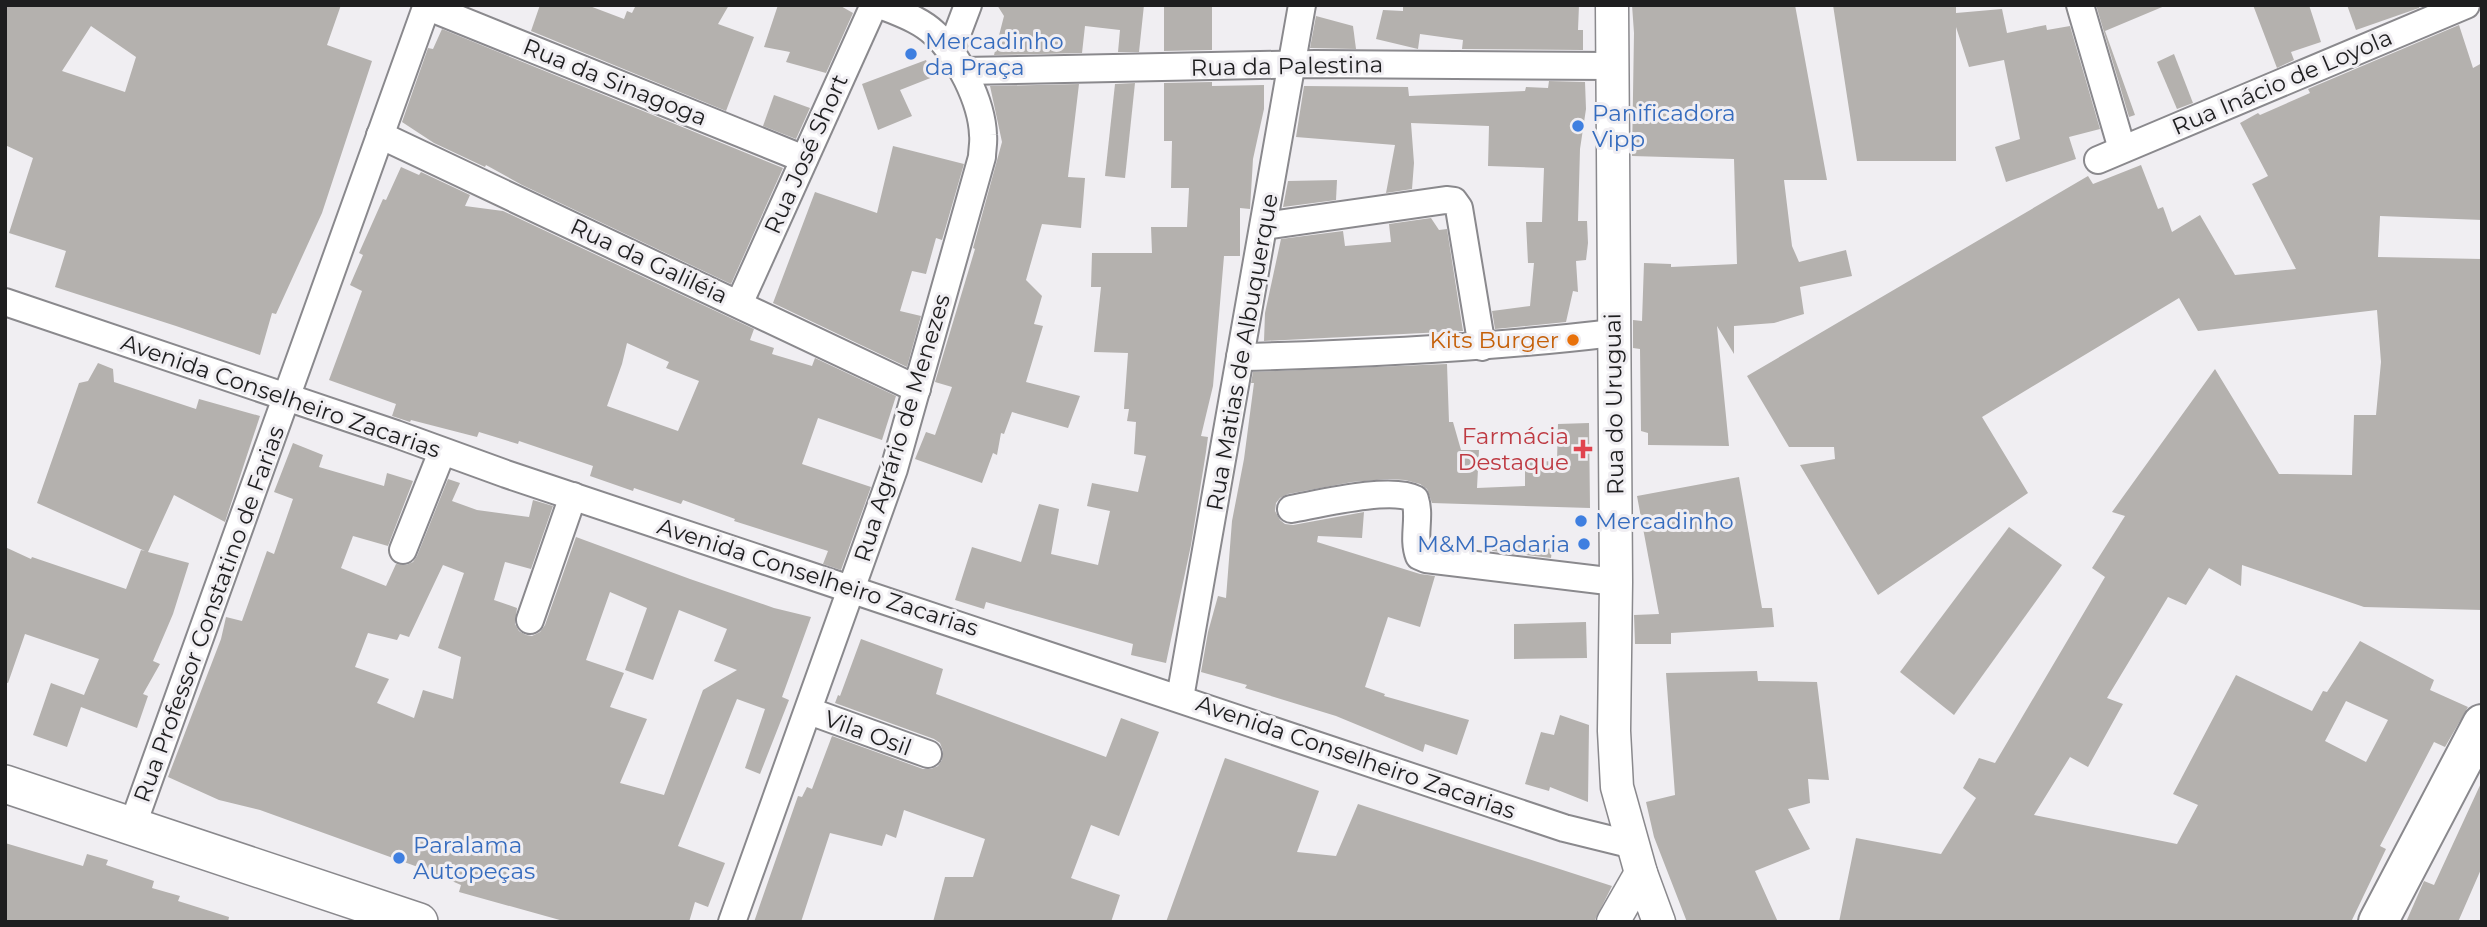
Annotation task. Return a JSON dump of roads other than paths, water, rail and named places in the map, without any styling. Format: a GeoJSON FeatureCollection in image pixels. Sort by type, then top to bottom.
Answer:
{"type":"FeatureCollection","features":[{"type":"Feature","properties":{"kind":"main road"},"geometry":{"type":"LineString","coordinates":[[2378,922],[2482,724]]}},
{"type":"Feature","properties":{"kind":"main road"},"geometry":{"type":"LineString","coordinates":[[5,784],[419,922]]}},
{"type":"Feature","properties":{"kind":"street","name":"Rua José Short"},"geometry":{"type":"LineString","coordinates":[[738,304],[874,5]]}},
{"type":"Feature","properties":{"kind":"street","name":"Rua Agrário de Menezes"},"geometry":{"type":"LineString","coordinates":[[732,922],[894,469],[982,157],[984,135],[980,114],[957,61],[933,31],[913,18],[881,5]]}},
{"type":"Feature","properties":{"kind":"street"},"geometry":{"type":"LineString","coordinates":[[957,61],[968,5]]}},
{"type":"Feature","properties":{"kind":"street","name":"Rua Matias de Albuquerque"},"geometry":{"type":"LineString","coordinates":[[1180,698],[1213,522],[1301,5]]}},
{"type":"Feature","properties":{"kind":"street","name":"Rua do Uruguai"},"geometry":{"type":"LineString","coordinates":[[1612,5],[1616,582],[1614,731],[1618,788],[1637,859],[1660,922]]}},
{"type":"Feature","properties":{"kind":"street"},"geometry":{"type":"LineString","coordinates":[[2080,5],[2122,149]]}},
{"type":"Feature","properties":{"kind":"street","name":"Rua Inácio de Loyola"},"geometry":{"type":"LineString","coordinates":[[2098,160],[2466,5]]}},
{"type":"Feature","properties":{"kind":"street","name":"Rua da Sinagoga"},"geometry":{"type":"LineString","coordinates":[[427,6],[804,159]]}},
{"type":"Feature","properties":{"kind":"street","name":"Rua Professor Constatino de Farias"},"geometry":{"type":"LineString","coordinates":[[132,827],[427,6]]}},
{"type":"Feature","properties":{"kind":"street","name":"Rua da Palestina"},"geometry":{"type":"LineString","coordinates":[[957,61],[1612,66]]}},
{"type":"Feature","properties":{"kind":"street","name":"Rua da Galiléia"},"geometry":{"type":"LineString","coordinates":[[380,135],[917,389]]}},
{"type":"Feature","properties":{"kind":"street"},"geometry":{"type":"LineString","coordinates":[[1264,226],[1454,201],[1458,208],[1482,347]]}},
{"type":"Feature","properties":{"kind":"street","name":"Avenida Conselheiro Zacarias"},"geometry":{"type":"LineString","coordinates":[[5,302],[442,452],[1564,828],[1637,859]]}},
{"type":"Feature","properties":{"kind":"street"},"geometry":{"type":"LineString","coordinates":[[1240,356],[1357,355],[1482,347],[1613,333]]}},
{"type":"Feature","properties":{"kind":"street"},"geometry":{"type":"LineString","coordinates":[[403,550],[442,452]]}},
{"type":"Feature","properties":{"kind":"street"},"geometry":{"type":"LineString","coordinates":[[1291,509],[1375,495],[1408,495],[1415,499],[1417,506],[1416,548],[1419,556],[1426,559],[1616,582]]}},
{"type":"Feature","properties":{"kind":"street"},"geometry":{"type":"LineString","coordinates":[[530,620],[573,496]]}},
{"type":"Feature","properties":{"kind":"street","name":"Vila Osil"},"geometry":{"type":"LineString","coordinates":[[808,711],[928,754]]}},
{"type":"Feature","properties":{"kind":"street"},"geometry":{"type":"LineString","coordinates":[[1613,922],[1637,859]]}},
{"type":"Feature","properties":{"kind":"place","name":"Mercadinho da Praça"},"geometry":{"type":"Point","coordinates":[911,54]}},
{"type":"Feature","properties":{"kind":"place","name":"Panificadora Vipp"},"geometry":{"type":"Point","coordinates":[1578,126]}},
{"type":"Feature","properties":{"kind":"place","name":"Kits Burger"},"geometry":{"type":"Point","coordinates":[1573,340]}},
{"type":"Feature","properties":{"kind":"place","name":"Farmácia Destaque"},"geometry":{"type":"Point","coordinates":[1583,449]}},
{"type":"Feature","properties":{"kind":"place","name":"Mercadinho"},"geometry":{"type":"Point","coordinates":[1581,521]}},
{"type":"Feature","properties":{"kind":"place","name":"M&M Padaria"},"geometry":{"type":"Point","coordinates":[1584,544]}},
{"type":"Feature","properties":{"kind":"place","name":"Paralama Autopeças"},"geometry":{"type":"Point","coordinates":[399,858]}}]}
